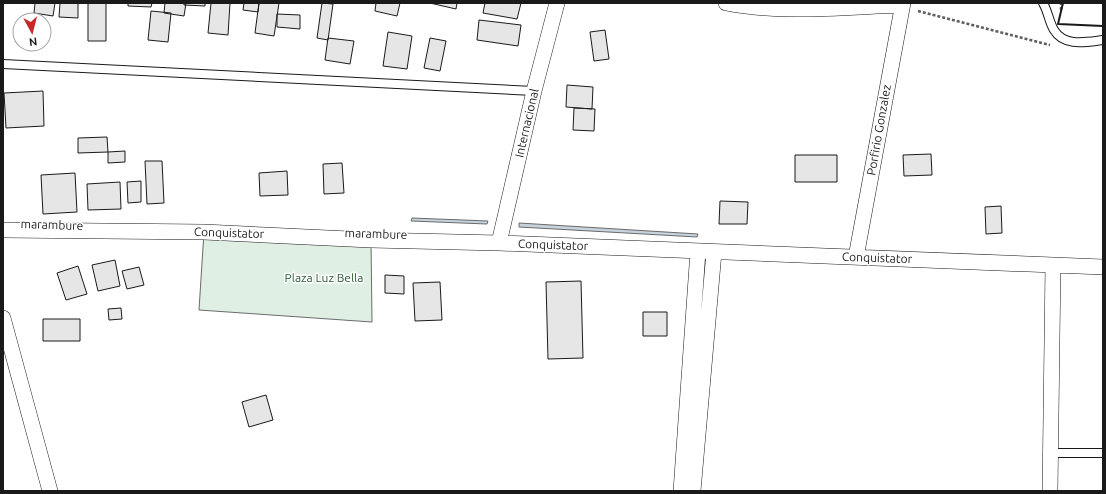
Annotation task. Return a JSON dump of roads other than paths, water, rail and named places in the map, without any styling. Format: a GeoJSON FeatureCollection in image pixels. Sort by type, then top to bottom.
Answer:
{"type":"FeatureCollection","features":[{"type":"Feature","properties":{"kind":"street","name":"Internacional"},"geometry":{"type":"LineString","coordinates":[[499,243],[534,91],[557,3]]}},
{"type":"Feature","properties":{"kind":"street"},"geometry":{"type":"LineString","coordinates":[[726,3],[746,7],[781,9],[903,4]]}},
{"type":"Feature","properties":{"kind":"street","name":"Porfirio Gonzalez"},"geometry":{"type":"LineString","coordinates":[[856,257],[903,4]]}},
{"type":"Feature","properties":{"kind":"street","name":"Conquistator"},"geometry":{"type":"LineString","coordinates":[[3,230],[204,232],[371,240],[499,243],[1103,267]]}},
{"type":"Feature","properties":{"kind":"street"},"geometry":{"type":"LineString","coordinates":[[681,491],[698,251]]}},
{"type":"Feature","properties":{"kind":"street"},"geometry":{"type":"LineString","coordinates":[[693,491],[714,252]]}},
{"type":"Feature","properties":{"kind":"street"},"geometry":{"type":"LineString","coordinates":[[1050,491],[1053,265]]}},
{"type":"Feature","properties":{"kind":"street"},"geometry":{"type":"LineString","coordinates":[[3,318],[50,491]]}},
{"type":"Feature","properties":{"kind":"lane"},"geometry":{"type":"LineString","coordinates":[[1044,3],[1053,30],[1064,40],[1075,43],[1103,40]]}},
{"type":"Feature","properties":{"kind":"lane"},"geometry":{"type":"LineString","coordinates":[[3,64],[534,91]]}},
{"type":"Feature","properties":{"kind":"lane"},"geometry":{"type":"LineString","coordinates":[[1051,453],[1103,453]]}},
{"type":"Feature","properties":{"kind":"park label","name":"Plaza Luz Bella"},"geometry":{"type":"Point","coordinates":[324,278]}}]}
